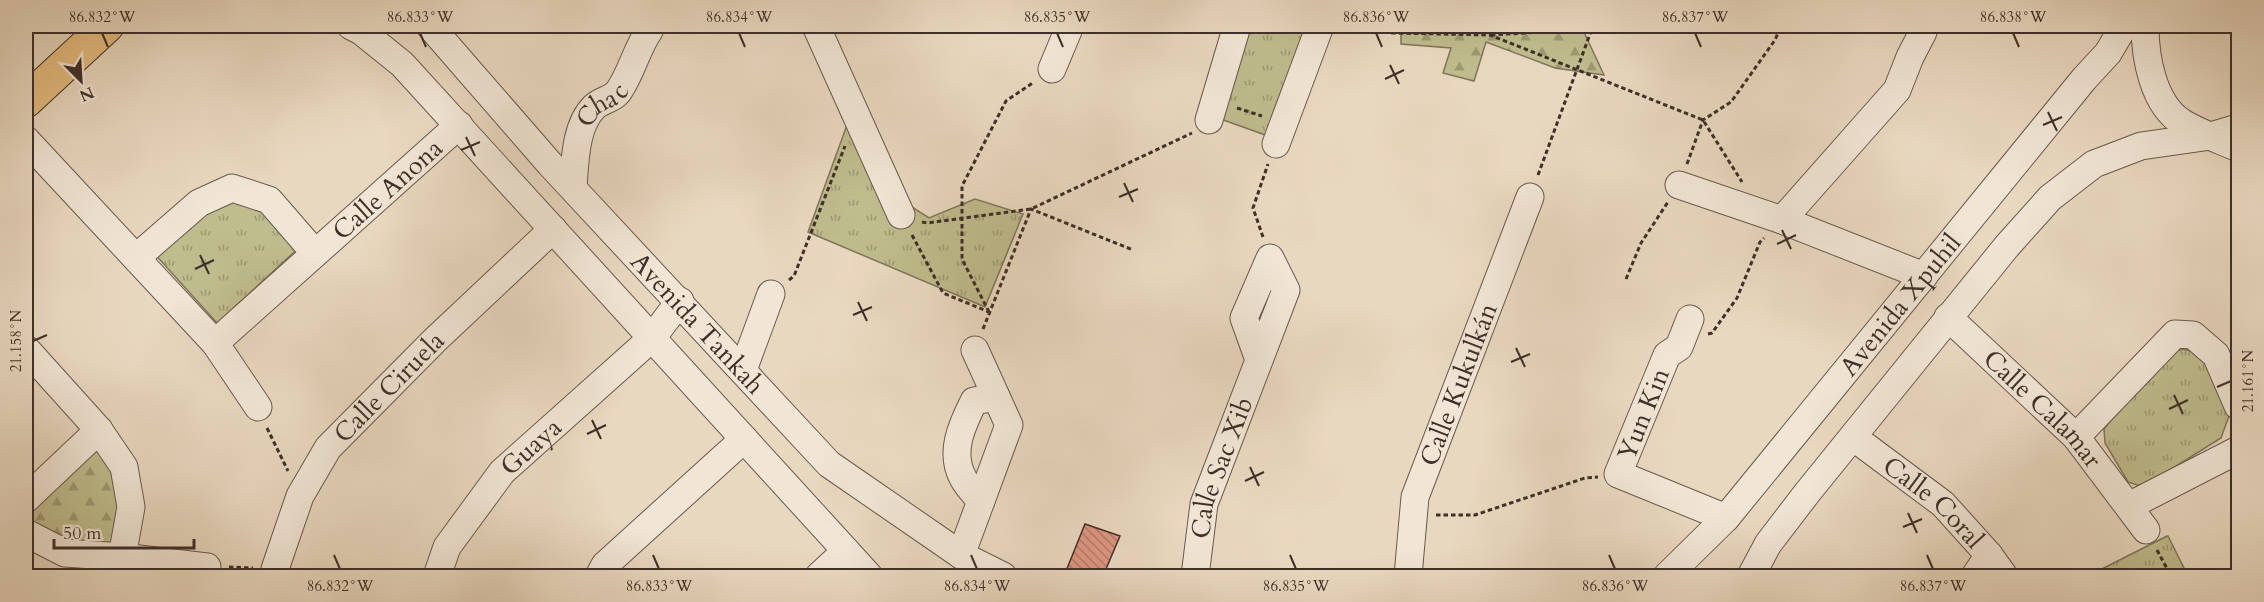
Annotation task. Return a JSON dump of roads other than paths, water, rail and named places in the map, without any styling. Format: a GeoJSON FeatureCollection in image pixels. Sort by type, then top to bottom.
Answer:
{"type":"FeatureCollection","features":[{"type":"Feature","properties":{"kind":"main road"},"geometry":{"type":"LineString","coordinates":[[26,101],[108,28]]}},
{"type":"Feature","properties":{"kind":"street","name":"Avenida Tankah"},"geometry":{"type":"LineString","coordinates":[[351,26],[361,31],[402,64],[869,576]]}},
{"type":"Feature","properties":{"kind":"street","name":"Avenida Tankah"},"geometry":{"type":"LineString","coordinates":[[430,26],[573,187],[829,464],[961,555],[993,574]]}},
{"type":"Feature","properties":{"kind":"street"},"geometry":{"type":"LineString","coordinates":[[816,26],[901,215]]}},
{"type":"Feature","properties":{"kind":"street"},"geometry":{"type":"LineString","coordinates":[[1052,69],[1070,26]]}},
{"type":"Feature","properties":{"kind":"street"},"geometry":{"type":"LineString","coordinates":[[1212,110],[1237,26]]}},
{"type":"Feature","properties":{"kind":"street"},"geometry":{"type":"LineString","coordinates":[[1279,134],[1320,26]]}},
{"type":"Feature","properties":{"kind":"street","name":"Avenida Xpuhil"},"geometry":{"type":"LineString","coordinates":[[1667,576],[1726,518],[2084,79],[2108,53],[2124,26]]}},
{"type":"Feature","properties":{"kind":"street"},"geometry":{"type":"LineString","coordinates":[[2145,26],[2152,79],[2164,104],[2181,122],[2238,148]]}},
{"type":"Feature","properties":{"kind":"street"},"geometry":{"type":"LineString","coordinates":[[1772,217],[1897,90],[1919,28]]}},
{"type":"Feature","properties":{"kind":"street","name":"Chac"},"geometry":{"type":"LineString","coordinates":[[573,187],[575,159],[584,120],[595,106],[616,95],[626,80],[643,39],[649,31]]}},
{"type":"Feature","properties":{"kind":"street","name":"Calle Anona"},"geometry":{"type":"LineString","coordinates":[[215,343],[459,125]]}},
{"type":"Feature","properties":{"kind":"street","name":"Avenida Xpuhil"},"geometry":{"type":"LineString","coordinates":[[1751,576],[1768,544],[1948,317],[2050,198],[2094,164],[2140,146],[2211,136],[2238,128]]}},
{"type":"Feature","properties":{"kind":"street"},"geometry":{"type":"LineString","coordinates":[[26,140],[215,343],[258,407]]}},
{"type":"Feature","properties":{"kind":"street"},"geometry":{"type":"LineString","coordinates":[[1679,185],[1772,217],[1924,276]]}},
{"type":"Feature","properties":{"kind":"street","name":"Calle Anona"},"geometry":{"type":"LineString","coordinates":[[137,257],[199,202],[232,188],[269,200],[315,254]]}},
{"type":"Feature","properties":{"kind":"street","name":"Calle Kukulkán"},"geometry":{"type":"LineString","coordinates":[[1408,576],[1415,497],[1530,197]]}},
{"type":"Feature","properties":{"kind":"street","name":"Calle Ciruela"},"geometry":{"type":"LineString","coordinates":[[275,573],[300,496],[328,448],[435,340],[554,229]]}},
{"type":"Feature","properties":{"kind":"street","name":"Calle Sac Xib"},"geometry":{"type":"LineString","coordinates":[[1195,576],[1204,504],[1286,290],[1270,258]]}},
{"type":"Feature","properties":{"kind":"street"},"geometry":{"type":"LineString","coordinates":[[743,370],[771,294]]}},
{"type":"Feature","properties":{"kind":"street","name":"Guaya"},"geometry":{"type":"LineString","coordinates":[[437,576],[447,547],[502,472],[652,338],[680,302]]}},
{"type":"Feature","properties":{"kind":"street","name":"Calle Calamar"},"geometry":{"type":"LineString","coordinates":[[1948,317],[2076,437],[2146,530]]}},
{"type":"Feature","properties":{"kind":"street","name":"Yun Kin"},"geometry":{"type":"LineString","coordinates":[[1690,319],[1679,347],[1667,355],[1618,474],[1726,518]]}},
{"type":"Feature","properties":{"kind":"street"},"geometry":{"type":"LineString","coordinates":[[2076,437],[2175,334],[2193,334],[2216,355],[2238,406]]}},
{"type":"Feature","properties":{"kind":"street"},"geometry":{"type":"LineString","coordinates":[[26,349],[99,430],[124,467],[131,507],[122,556]]}},
{"type":"Feature","properties":{"kind":"street"},"geometry":{"type":"LineString","coordinates":[[961,555],[1009,425],[975,350]]}},
{"type":"Feature","properties":{"kind":"street"},"geometry":{"type":"LineString","coordinates":[[981,501],[963,478],[956,452],[963,425],[974,401],[996,397]]}},
{"type":"Feature","properties":{"kind":"street"},"geometry":{"type":"LineString","coordinates":[[26,499],[99,430]]}},
{"type":"Feature","properties":{"kind":"street","name":"Calle Coral"},"geometry":{"type":"LineString","coordinates":[[1853,437],[1942,504],[1989,569]]}},
{"type":"Feature","properties":{"kind":"street"},"geometry":{"type":"LineString","coordinates":[[599,576],[605,565],[744,439]]}},
{"type":"Feature","properties":{"kind":"street"},"geometry":{"type":"LineString","coordinates":[[2129,506],[2238,450]]}},
{"type":"Feature","properties":{"kind":"street"},"geometry":{"type":"LineString","coordinates":[[26,533],[65,553],[122,556],[207,567]]}},
{"type":"Feature","properties":{"kind":"street"},"geometry":{"type":"LineString","coordinates":[[819,576],[846,551]]}}]}
